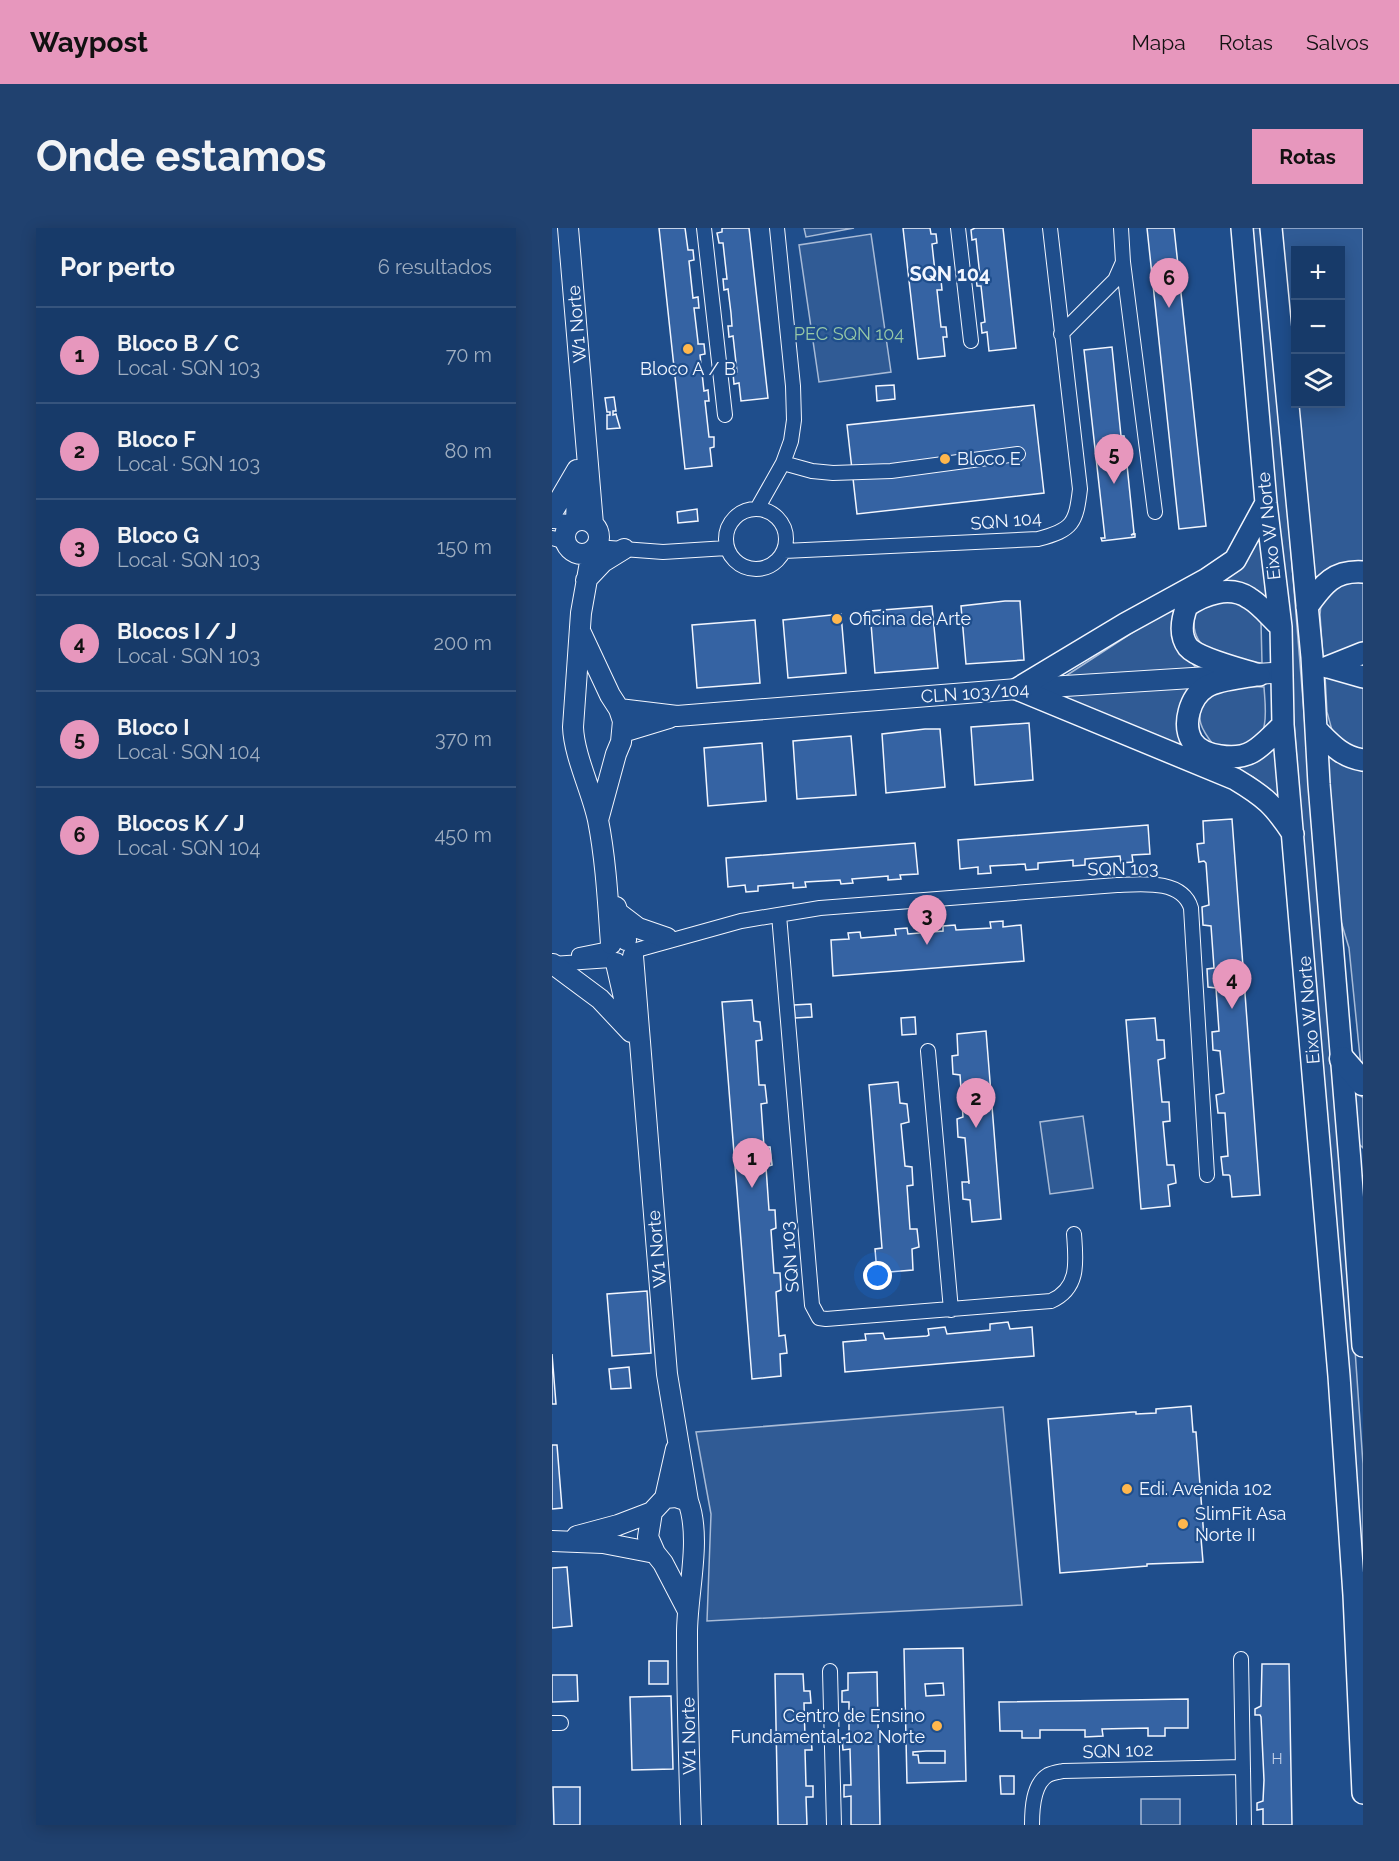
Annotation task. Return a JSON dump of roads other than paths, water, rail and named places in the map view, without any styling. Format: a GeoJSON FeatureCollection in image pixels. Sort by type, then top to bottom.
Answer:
{"type":"FeatureCollection","features":[{"type":"Feature","properties":{"kind":"highway"},"geometry":{"type":"LineString","coordinates":[[1342,1059],[1363,1083]]}},
{"type":"Feature","properties":{"kind":"main road","name":"Eixo W Norte"},"geometry":{"type":"LineString","coordinates":[[1242,228],[1266,503],[1281,627],[1283,725],[1340,1376],[1354,1595],[1363,1792]]}},
{"type":"Feature","properties":{"kind":"main road","name":"Eixo W Norte"},"geometry":{"type":"LineString","coordinates":[[1271,228],[1307,607],[1363,1346]]}},
{"type":"Feature","properties":{"kind":"main road"},"geometry":{"type":"LineString","coordinates":[[1017,689],[1125,624],[1207,579],[1235,560],[1266,503]]}},
{"type":"Feature","properties":{"kind":"main road"},"geometry":{"type":"LineString","coordinates":[[1307,607],[1324,584],[1338,575],[1363,572]]}},
{"type":"Feature","properties":{"kind":"main road"},"geometry":{"type":"LineString","coordinates":[[1266,674],[1210,659],[1190,649],[1183,636],[1182,618],[1187,606],[1210,593],[1233,592],[1248,597],[1281,627]]}},
{"type":"Feature","properties":{"kind":"main road"},"geometry":{"type":"LineString","coordinates":[[1323,668],[1363,653]]}},
{"type":"Feature","properties":{"kind":"main road"},"geometry":{"type":"LineString","coordinates":[[1323,668],[1363,677]]}},
{"type":"Feature","properties":{"kind":"main road"},"geometry":{"type":"LineString","coordinates":[[1266,674],[1205,687],[1195,699],[1188,713],[1189,733],[1192,741],[1207,751],[1223,756],[1239,756],[1252,753],[1283,725]]}},
{"type":"Feature","properties":{"kind":"main road"},"geometry":{"type":"LineString","coordinates":[[1017,689],[1235,779],[1261,794],[1277,810],[1294,835]]}},
{"type":"Feature","properties":{"kind":"main road"},"geometry":{"type":"LineString","coordinates":[[1317,730],[1339,752],[1353,759],[1363,760]]}},
{"type":"Feature","properties":{"kind":"street","name":"W1 Norte"},"geometry":{"type":"LineString","coordinates":[[568,228],[586,420],[580,537],[586,580],[581,613]]}},
{"type":"Feature","properties":{"kind":"street"},"geometry":{"type":"LineString","coordinates":[[704,228],[725,415]]}},
{"type":"Feature","properties":{"kind":"street"},"geometry":{"type":"LineString","coordinates":[[758,509],[783,463],[791,441],[794,420],[777,228]]}},
{"type":"Feature","properties":{"kind":"street"},"geometry":{"type":"LineString","coordinates":[[958,228],[971,341]]}},
{"type":"Feature","properties":{"kind":"street","name":"SQN 104"},"geometry":{"type":"LineString","coordinates":[[784,551],[1038,539],[1060,534],[1069,528],[1075,519],[1080,489],[1050,228]]}},
{"type":"Feature","properties":{"kind":"street"},"geometry":{"type":"LineString","coordinates":[[1121,228],[1123,262],[1155,512]]}},
{"type":"Feature","properties":{"kind":"street"},"geometry":{"type":"LineString","coordinates":[[1061,334],[1115,279],[1123,262]]}},
{"type":"Feature","properties":{"kind":"street","name":"W1 Norte"},"geometry":{"type":"LineString","coordinates":[[575,702],[581,633],[578,467],[586,420]]}},
{"type":"Feature","properties":{"kind":"street"},"geometry":{"type":"LineString","coordinates":[[783,463],[812,471],[833,473],[891,471],[1018,454]]}},
{"type":"Feature","properties":{"kind":"street"},"geometry":{"type":"LineString","coordinates":[[552,513],[578,467]]}},
{"type":"Feature","properties":{"kind":"street"},"geometry":{"type":"LineString","coordinates":[[758,509],[767,511],[781,524],[785,532],[784,551],[771,565],[752,569],[743,567],[735,561],[727,548],[726,536],[733,520],[740,514],[758,509]]}},
{"type":"Feature","properties":{"kind":"street"},"geometry":{"type":"LineString","coordinates":[[552,522],[580,537],[632,550],[663,552],[727,548]]}},
{"type":"Feature","properties":{"kind":"street"},"geometry":{"type":"LineString","coordinates":[[586,580],[603,561],[632,550]]}},
{"type":"Feature","properties":{"kind":"street","name":"W1 Norte"},"geometry":{"type":"LineString","coordinates":[[581,633],[614,702]]}},
{"type":"Feature","properties":{"kind":"street"},"geometry":{"type":"LineString","coordinates":[[1323,668],[1363,665]]}},
{"type":"Feature","properties":{"kind":"street","name":"CLN 103/104"},"geometry":{"type":"LineString","coordinates":[[623,732],[677,716],[1017,689],[1266,674]]}},
{"type":"Feature","properties":{"kind":"street"},"geometry":{"type":"LineString","coordinates":[[595,693],[614,702],[623,721],[623,732],[616,754],[610,758],[595,759],[579,752],[573,736],[575,702],[587,694],[595,693]]}},
{"type":"Feature","properties":{"kind":"street","name":"CLN 103/104"},"geometry":{"type":"LineString","coordinates":[[614,702],[677,716]]}},
{"type":"Feature","properties":{"kind":"street","name":"W1 Norte"},"geometry":{"type":"LineString","coordinates":[[579,752],[598,820],[605,873],[641,1057],[667,1374],[688,1501]]}},
{"type":"Feature","properties":{"kind":"street","name":"W1 Norte"},"geometry":{"type":"LineString","coordinates":[[598,820],[616,754]]}},
{"type":"Feature","properties":{"kind":"street","name":"W1 Norte"},"geometry":{"type":"LineString","coordinates":[[605,873],[617,912],[631,1032],[641,1057]]}},
{"type":"Feature","properties":{"kind":"street","name":"SQN 103"},"geometry":{"type":"LineString","coordinates":[[621,951],[741,921],[820,908],[1117,885],[1151,884],[1169,887],[1182,894],[1190,903],[1191,908],[1207,1175]]}},
{"type":"Feature","properties":{"kind":"street"},"geometry":{"type":"LineString","coordinates":[[617,912],[638,928],[667,938]]}},
{"type":"Feature","properties":{"kind":"street","name":"SQN 103"},"geometry":{"type":"LineString","coordinates":[[779,915],[812,1305],[815,1314],[819,1318],[826,1319],[1051,1302],[1063,1296],[1071,1285],[1076,1261],[1074,1234]]}},
{"type":"Feature","properties":{"kind":"street","name":"SQN 103"},"geometry":{"type":"LineString","coordinates":[[621,951],[667,938],[699,933]]}},
{"type":"Feature","properties":{"kind":"street"},"geometry":{"type":"LineString","coordinates":[[552,963],[621,951]]}},
{"type":"Feature","properties":{"kind":"street"},"geometry":{"type":"LineString","coordinates":[[552,963],[600,999],[631,1032]]}},
{"type":"Feature","properties":{"kind":"street"},"geometry":{"type":"LineString","coordinates":[[928,1051],[951,1310]]}},
{"type":"Feature","properties":{"kind":"street","name":"W1 Norte"},"geometry":{"type":"LineString","coordinates":[[658,1505],[677,1441]]}},
{"type":"Feature","properties":{"kind":"street"},"geometry":{"type":"LineString","coordinates":[[676,1497],[688,1501],[693,1515],[692,1551],[677,1564],[603,1543],[553,1541],[609,1527],[676,1497]]}},
{"type":"Feature","properties":{"kind":"street"},"geometry":{"type":"LineString","coordinates":[[658,1505],[648,1537],[659,1558]]}},
{"type":"Feature","properties":{"kind":"street","name":"W1 Norte"},"geometry":{"type":"LineString","coordinates":[[691,1825],[687,1630],[692,1551]]}},
{"type":"Feature","properties":{"kind":"street","name":"W1 Norte"},"geometry":{"type":"LineString","coordinates":[[659,1558],[688,1611]]}},
{"type":"Feature","properties":{"kind":"street"},"geometry":{"type":"LineString","coordinates":[[1241,1659],[1244,1825]]}},
{"type":"Feature","properties":{"kind":"street"},"geometry":{"type":"LineString","coordinates":[[830,1671],[834,1825]]}},
{"type":"Feature","properties":{"kind":"street","name":"SQN 102"},"geometry":{"type":"LineString","coordinates":[[1032,1825],[1034,1802],[1039,1786],[1048,1776],[1063,1771],[1243,1767]]}},
{"type":"Feature","properties":{"kind":"tunnel"},"geometry":{"type":"LineString","coordinates":[[1273,673],[1318,668]]}},
{"type":"Feature","properties":{"kind":"place","name":"Blocos K / J"},"geometry":{"type":"Point","coordinates":[1169,308]}},
{"type":"Feature","properties":{"kind":"place","name":"Bloco A / B"},"geometry":{"type":"Point","coordinates":[688,349]}},
{"type":"Feature","properties":{"kind":"place","name":"Bloco E"},"geometry":{"type":"Point","coordinates":[945,459]}},
{"type":"Feature","properties":{"kind":"place","name":"Bloco I"},"geometry":{"type":"Point","coordinates":[1114,484]}},
{"type":"Feature","properties":{"kind":"place","name":"Oficina de Arte"},"geometry":{"type":"Point","coordinates":[837,619]}},
{"type":"Feature","properties":{"kind":"place","name":"Bloco G"},"geometry":{"type":"Point","coordinates":[927,945]}},
{"type":"Feature","properties":{"kind":"place","name":"Blocos I / J"},"geometry":{"type":"Point","coordinates":[1232,1009]}},
{"type":"Feature","properties":{"kind":"place","name":"Bloco F"},"geometry":{"type":"Point","coordinates":[976,1128]}},
{"type":"Feature","properties":{"kind":"place","name":"Bloco B / C"},"geometry":{"type":"Point","coordinates":[752,1188]}},
{"type":"Feature","properties":{"kind":"place","name":"Edi. Avenida 102"},"geometry":{"type":"Point","coordinates":[1127,1489]}},
{"type":"Feature","properties":{"kind":"place","name":"SlimFit Asa Norte II"},"geometry":{"type":"Point","coordinates":[1183,1524]}},
{"type":"Feature","properties":{"kind":"place","name":"Centro de Ensino Fundamental 102 Norte"},"geometry":{"type":"Point","coordinates":[937,1726]}},
{"type":"Feature","properties":{"kind":"district","name":"SQN 104"},"geometry":{"type":"Point","coordinates":[950,274]}},
{"type":"Feature","properties":{"kind":"park label","name":"PEC SQN 104"},"geometry":{"type":"Point","coordinates":[849,334]}}]}
